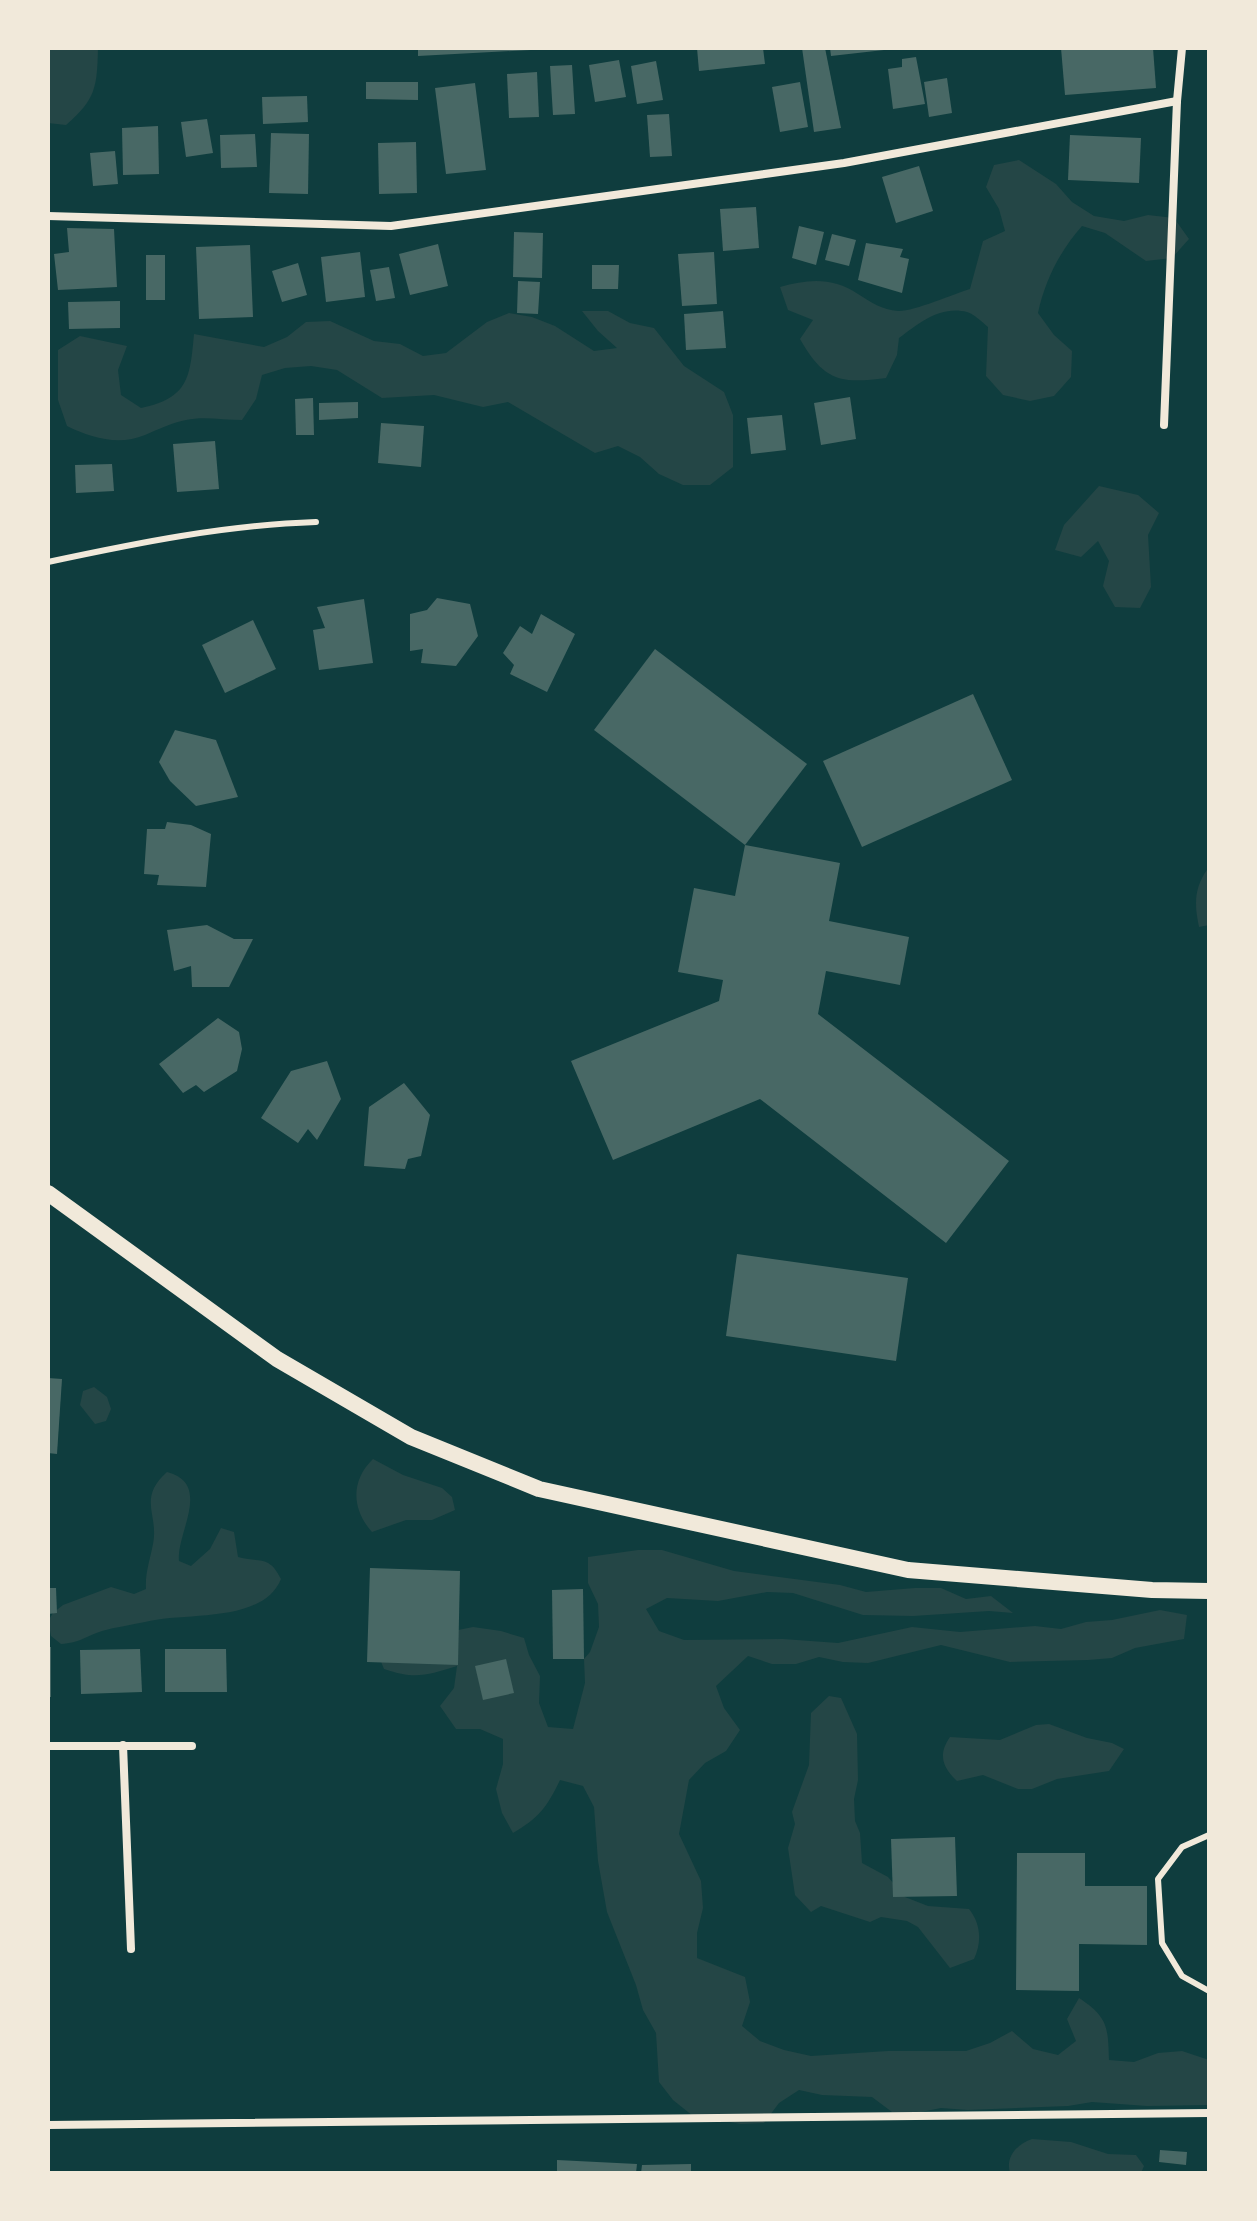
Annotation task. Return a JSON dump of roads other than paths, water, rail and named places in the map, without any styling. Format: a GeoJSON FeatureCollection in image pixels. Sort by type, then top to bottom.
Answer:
{"type":"FeatureCollection","features":[{"type":"Feature","properties":{"kind":"main road"},"geometry":{"type":"LineString","coordinates":[[48,1193],[277,1359],[411,1437],[539,1489],[908,1570],[1152,1590],[1209,1591]]}},
{"type":"Feature","properties":{"kind":"street"},"geometry":{"type":"LineString","coordinates":[[1164,425],[1177,101],[1182,48]]}},
{"type":"Feature","properties":{"kind":"street"},"geometry":{"type":"LineString","coordinates":[[48,216],[391,226],[844,163],[1177,101]]}},
{"type":"Feature","properties":{"kind":"street"},"geometry":{"type":"LineString","coordinates":[[123,1745],[131,1949]]}},
{"type":"Feature","properties":{"kind":"street"},"geometry":{"type":"LineString","coordinates":[[48,1746],[192,1746]]}},
{"type":"Feature","properties":{"kind":"street"},"geometry":{"type":"LineString","coordinates":[[48,2125],[1209,2113]]}},
{"type":"Feature","properties":{"kind":"lane"},"geometry":{"type":"LineString","coordinates":[[48,562],[139,542],[243,526],[316,522]]}},
{"type":"Feature","properties":{"kind":"lane"},"geometry":{"type":"LineString","coordinates":[[1209,1835],[1182,1847],[1158,1879],[1162,1943],[1182,1976],[1209,1991]]}}]}
